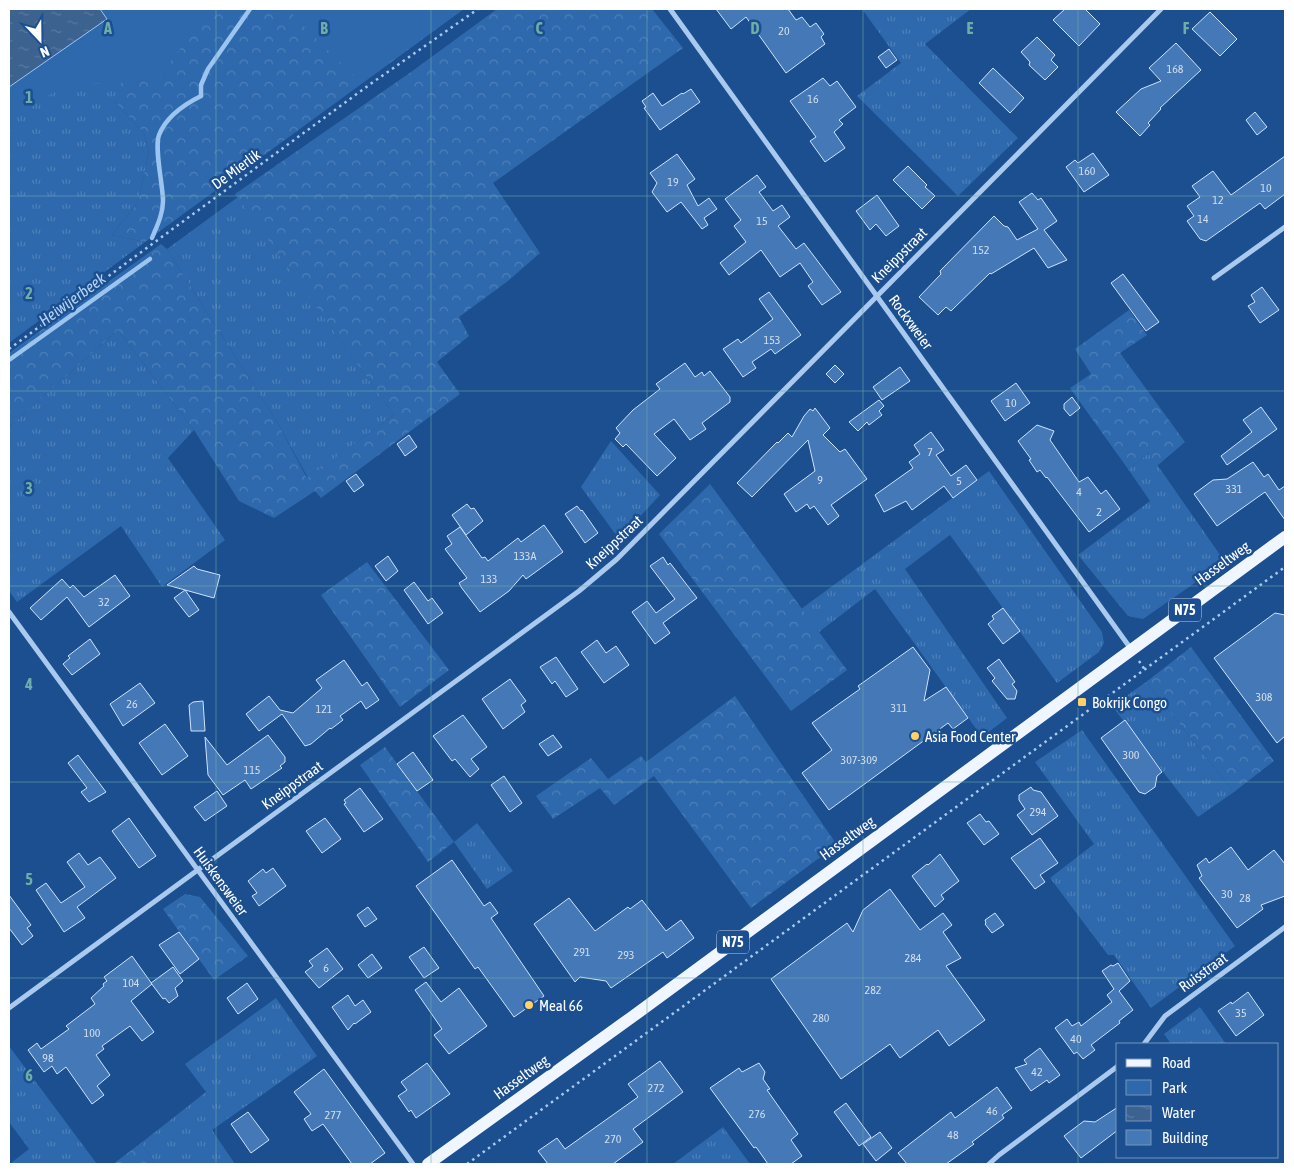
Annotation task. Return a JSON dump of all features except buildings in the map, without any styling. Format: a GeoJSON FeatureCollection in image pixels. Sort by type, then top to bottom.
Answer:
{"type":"FeatureCollection","features":[{"type":"Feature","properties":{"kind":"main road","name":"Hasseltweg"},"geometry":{"type":"LineString","coordinates":[[428,1164],[1134,653],[1285,537]]}},
{"type":"Feature","properties":{"kind":"street","name":"Rockxweier"},"geometry":{"type":"LineString","coordinates":[[670,9],[1134,653]]}},
{"type":"Feature","properties":{"kind":"street","name":"Kneippstraat"},"geometry":{"type":"LineString","coordinates":[[9,1008],[555,608],[617,559],[1161,9]]}},
{"type":"Feature","properties":{"kind":"street"},"geometry":{"type":"LineString","coordinates":[[1214,278],[1285,227]]}},
{"type":"Feature","properties":{"kind":"street","name":"Huiskensweier"},"geometry":{"type":"LineString","coordinates":[[9,612],[413,1164]]}},
{"type":"Feature","properties":{"kind":"street","name":"Ruisstraat"},"geometry":{"type":"LineString","coordinates":[[1145,1043],[1165,1016],[1285,927]]}},
{"type":"Feature","properties":{"kind":"street"},"geometry":{"type":"LineString","coordinates":[[989,1164],[1116,1067]]}},
{"type":"Feature","properties":{"kind":"path","name":"De Mierlik"},"geometry":{"type":"LineString","coordinates":[[9,349],[369,86],[478,9]]}},
{"type":"Feature","properties":{"kind":"path"},"geometry":{"type":"LineString","coordinates":[[467,1164],[1285,567]]}},
{"type":"Feature","properties":{"kind":"path"},"geometry":{"type":"LineString","coordinates":[[1134,653],[1145,670]]}},
{"type":"Feature","properties":{"kind":"green space"},"geometry":{"type":"Polygon","coordinates":[[[9,9],[211,9],[156,80],[64,85],[9,122],[9,9]]]}},
{"type":"Feature","properties":{"kind":"green space"},"geometry":{"type":"Polygon","coordinates":[[[183,9],[114,101],[144,133],[149,152],[138,202],[112,235],[145,242],[9,343],[9,87],[183,9]]]}},
{"type":"Feature","properties":{"kind":"green space"},"geometry":{"type":"Polygon","coordinates":[[[183,9],[464,9],[145,242],[112,235],[138,202],[149,152],[144,133],[114,101],[134,49],[183,9]]]}},
{"type":"Feature","properties":{"kind":"green space"},"geometry":{"type":"Polygon","coordinates":[[[287,9],[462,9],[361,83],[287,9]]]}},
{"type":"Feature","properties":{"kind":"green space"},"geometry":{"type":"Polygon","coordinates":[[[497,9],[652,9],[683,48],[493,183],[540,253],[508,281],[459,317],[469,336],[437,362],[460,394],[321,498],[315,491],[274,518],[239,501],[194,430],[118,330],[9,427],[9,353],[161,244],[167,249],[277,422],[307,478],[394,415],[235,194],[411,72],[497,9]]]}},
{"type":"Feature","properties":{"kind":"green space"},"geometry":{"type":"Polygon","coordinates":[[[862,9],[971,9],[925,44],[1018,138],[958,196],[857,96],[901,63],[862,9]]]}},
{"type":"Feature","properties":{"kind":"green space"},"geometry":{"type":"Polygon","coordinates":[[[238,197],[394,415],[308,478],[277,422],[167,249],[238,197]]]}},
{"type":"Feature","properties":{"kind":"green space"},"geometry":{"type":"Polygon","coordinates":[[[1129,310],[1147,335],[1120,353],[1185,442],[1157,466],[1149,453],[1128,469],[1070,388],[1091,374],[1075,349],[1129,310]]]}},
{"type":"Feature","properties":{"kind":"green space"},"geometry":{"type":"Polygon","coordinates":[[[118,330],[194,430],[168,458],[225,540],[162,587],[121,526],[17,602],[9,591],[9,427],[118,330]]]}},
{"type":"Feature","properties":{"kind":"green space"},"geometry":{"type":"Polygon","coordinates":[[[611,441],[660,495],[619,539],[581,487],[611,441]]]}},
{"type":"Feature","properties":{"kind":"green space"},"geometry":{"type":"Polygon","coordinates":[[[1149,453],[1225,562],[1143,619],[1128,616],[1078,555],[1150,501],[1128,469],[1149,453]]]}},
{"type":"Feature","properties":{"kind":"green space"},"geometry":{"type":"Polygon","coordinates":[[[989,471],[1102,632],[1104,643],[1099,652],[1057,683],[950,535],[905,569],[1007,718],[982,737],[875,589],[819,632],[801,609],[989,471]]]}},
{"type":"Feature","properties":{"kind":"green space"},"geometry":{"type":"Polygon","coordinates":[[[710,484],[847,670],[791,711],[659,534],[710,484]]]}},
{"type":"Feature","properties":{"kind":"green space"},"geometry":{"type":"Polygon","coordinates":[[[367,562],[449,670],[400,707],[321,595],[367,562]]]}},
{"type":"Feature","properties":{"kind":"green space"},"geometry":{"type":"Polygon","coordinates":[[[1191,647],[1274,761],[1234,792],[1146,682],[1191,647]]]}},
{"type":"Feature","properties":{"kind":"green space"},"geometry":{"type":"Polygon","coordinates":[[[1146,682],[1234,792],[1198,817],[1112,706],[1146,682]]]}},
{"type":"Feature","properties":{"kind":"green space"},"geometry":{"type":"Polygon","coordinates":[[[735,696],[837,845],[751,908],[654,776],[614,805],[600,788],[553,819],[536,796],[591,758],[608,779],[641,756],[646,762],[735,696]]]}},
{"type":"Feature","properties":{"kind":"green space"},"geometry":{"type":"Polygon","coordinates":[[[1082,730],[1235,946],[1151,1008],[1114,955],[1108,955],[1050,878],[1094,844],[1035,762],[1082,730]]]}},
{"type":"Feature","properties":{"kind":"green space"},"geometry":{"type":"Polygon","coordinates":[[[385,747],[454,842],[428,862],[360,765],[385,747]]]}},
{"type":"Feature","properties":{"kind":"green space"},"geometry":{"type":"Polygon","coordinates":[[[477,823],[513,871],[487,889],[454,842],[477,823]]]}},
{"type":"Feature","properties":{"kind":"green space"},"geometry":{"type":"Polygon","coordinates":[[[185,894],[200,897],[248,956],[214,980],[163,909],[185,894]]]}},
{"type":"Feature","properties":{"kind":"green space"},"geometry":{"type":"Polygon","coordinates":[[[276,998],[317,1056],[212,1130],[235,1164],[156,1164],[141,1143],[206,1092],[185,1064],[276,998]]]}},
{"type":"Feature","properties":{"kind":"green space"},"geometry":{"type":"Polygon","coordinates":[[[1200,1007],[1225,1043],[1170,1043],[1164,1034],[1200,1007]]]}},
{"type":"Feature","properties":{"kind":"green space"},"geometry":{"type":"Polygon","coordinates":[[[9,1046],[97,1164],[11,1163],[29,1149],[9,1122],[9,1046]]]}},
{"type":"Feature","properties":{"kind":"green space"},"geometry":{"type":"Polygon","coordinates":[[[723,1127],[750,1164],[673,1164],[723,1127]]]}},
{"type":"Feature","properties":{"kind":"green space"},"geometry":{"type":"Polygon","coordinates":[[[141,1143],[156,1164],[113,1164],[141,1143]]]}},
{"type":"Feature","properties":{"kind":"water"},"geometry":{"type":"Polygon","coordinates":[[[9,9],[100,9],[107,19],[9,87],[9,9]]]}},
{"type":"Feature","properties":{"kind":"waterway","name":"Heiwijerbeek"},"geometry":{"type":"LineString","coordinates":[[152,238],[163,206],[159,167],[159,135],[171,117],[201,96],[201,85],[208,69],[250,9]]}},
{"type":"Feature","properties":{"kind":"waterway","name":"Heiwijerbeek"},"geometry":{"type":"LineString","coordinates":[[9,360],[150,259]]}},
{"type":"Feature","properties":{"kind":"place","name":"Bokrijk Congo"},"geometry":{"type":"Point","coordinates":[1082,702]}},
{"type":"Feature","properties":{"kind":"place","name":"Asia Food Center"},"geometry":{"type":"Point","coordinates":[915,736]}},
{"type":"Feature","properties":{"kind":"place","name":"Meal 66"},"geometry":{"type":"Point","coordinates":[529,1005]}}]}
